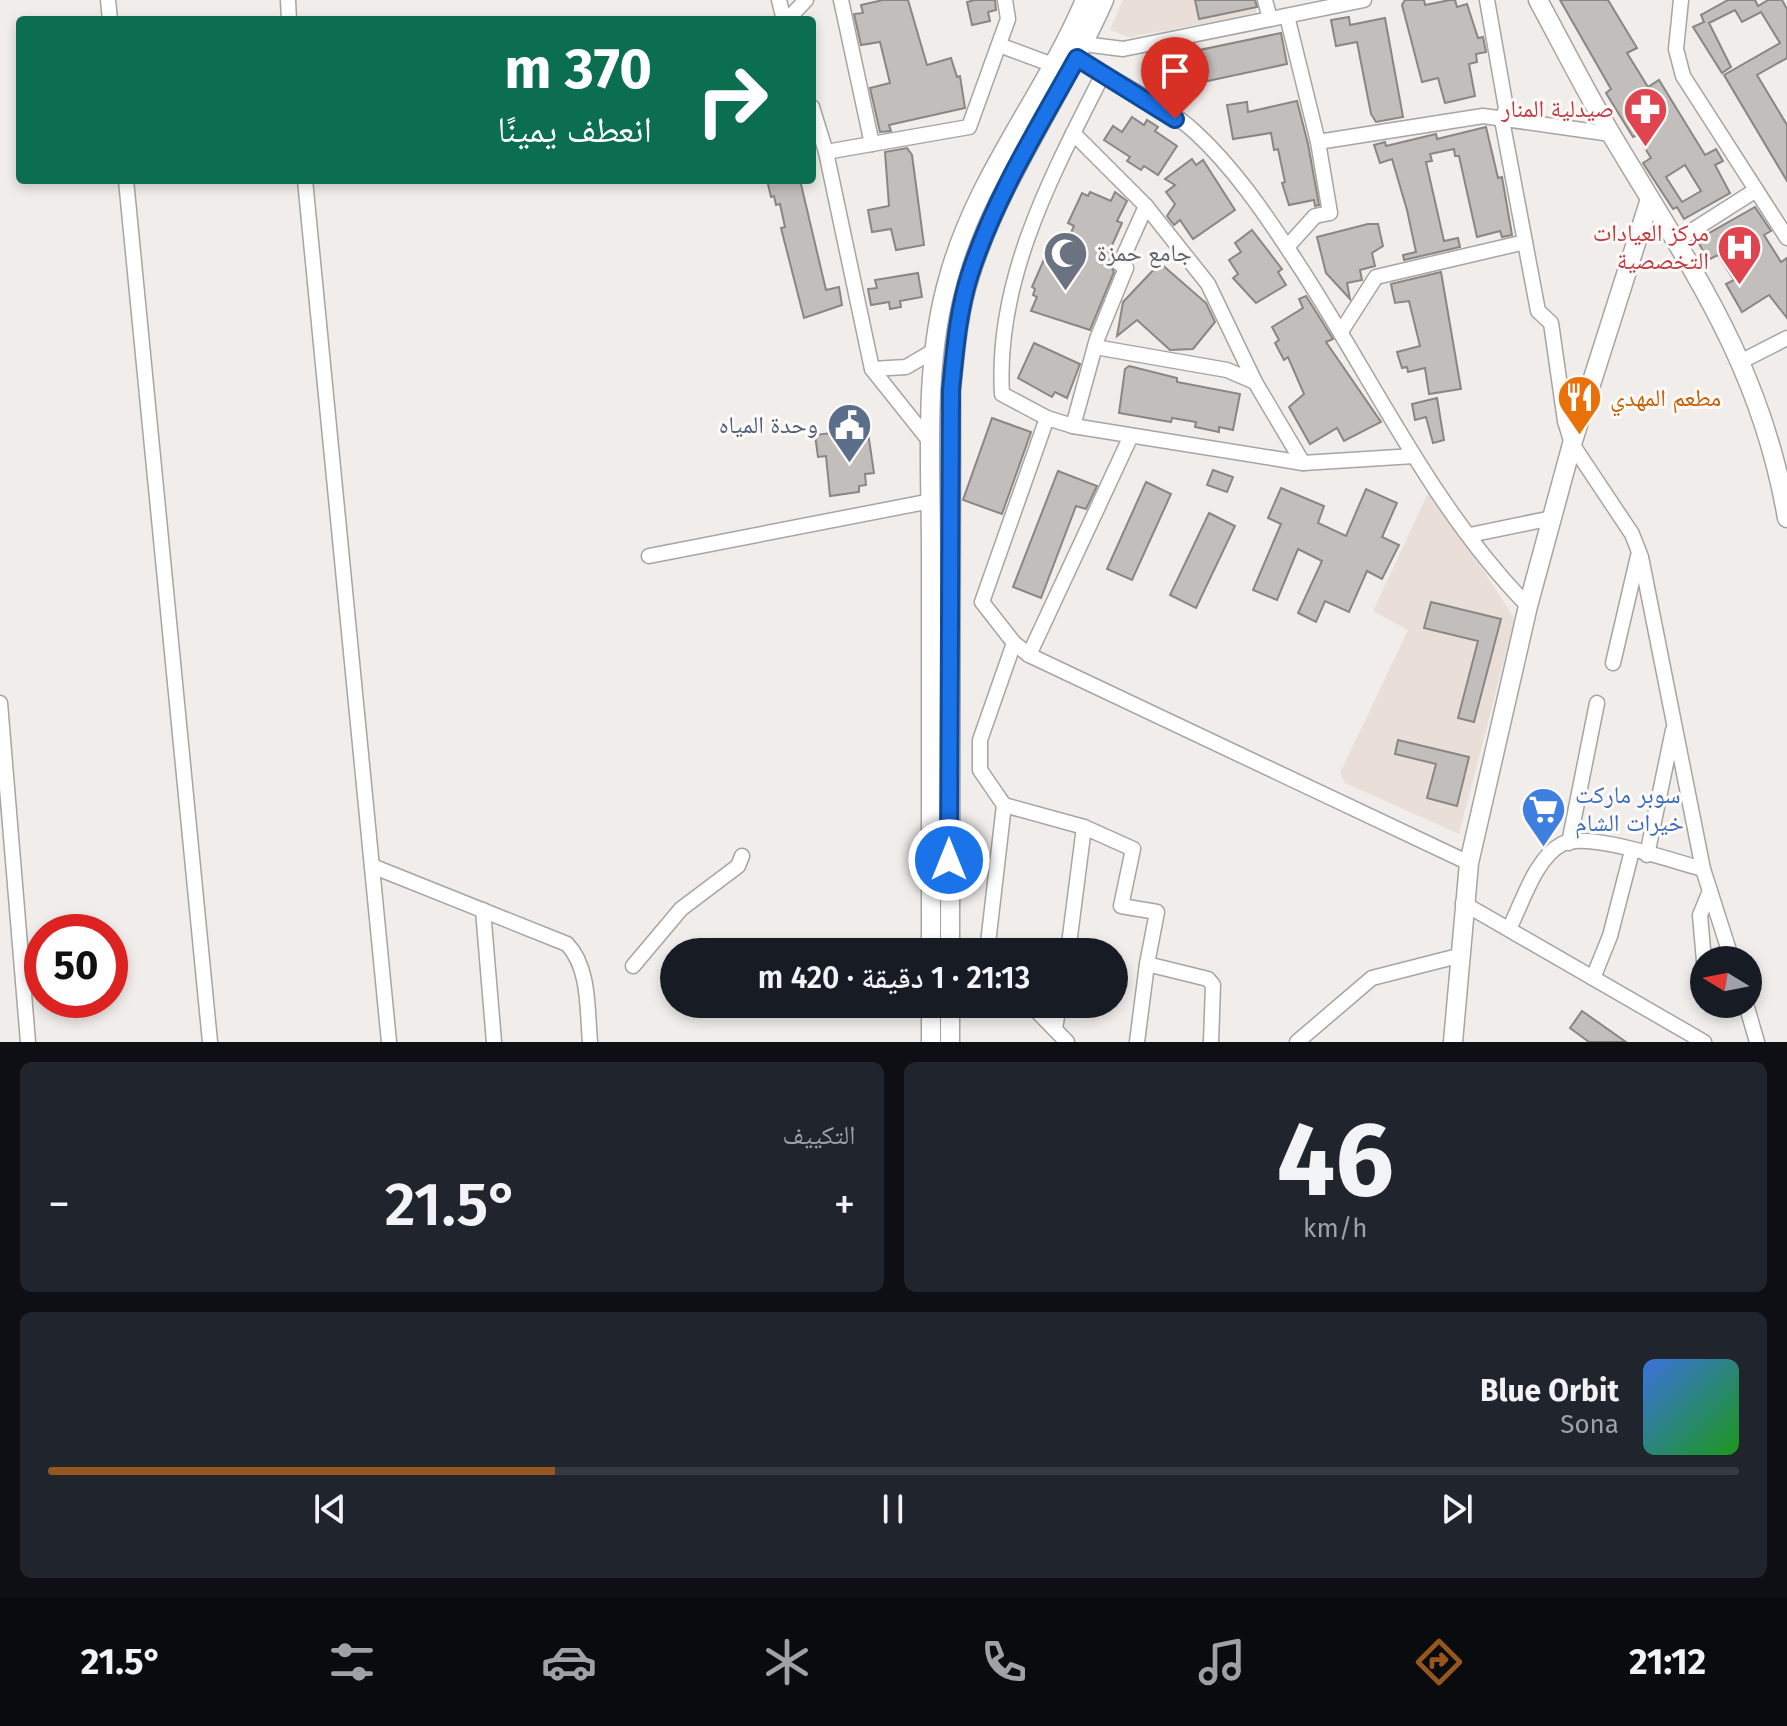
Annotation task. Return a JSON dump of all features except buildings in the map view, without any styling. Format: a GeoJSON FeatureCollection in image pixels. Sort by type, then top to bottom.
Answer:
{"type":"FeatureCollection","features":[{"type":"Feature","properties":{"kind":"main road"},"geometry":{"type":"LineString","coordinates":[[931,938],[931,443],[935,350],[949,276],[985,180],[1053,65],[1085,0]]}},
{"type":"Feature","properties":{"kind":"main road"},"geometry":{"type":"LineString","coordinates":[[950,938],[951,390],[957,331],[969,277],[997,204],[1080,51],[1104,0]]}},
{"type":"Feature","properties":{"kind":"main road"},"geometry":{"type":"LineString","coordinates":[[1538,0],[1611,134],[1713,302],[1742,361],[1763,418],[1787,518]]}},
{"type":"Feature","properties":{"kind":"main road"},"geometry":{"type":"LineString","coordinates":[[1453,1042],[1458,956],[1469,863],[1528,606],[1572,444],[1650,199]]}},
{"type":"Feature","properties":{"kind":"main road"},"geometry":{"type":"LineString","coordinates":[[931,1018],[931,1042]]}},
{"type":"Feature","properties":{"kind":"main road"},"geometry":{"type":"LineString","coordinates":[[950,1018],[950,1042]]}},
{"type":"Feature","properties":{"kind":"street"},"geometry":{"type":"LineString","coordinates":[[790,16],[806,0]]}},
{"type":"Feature","properties":{"kind":"street"},"geometry":{"type":"LineString","coordinates":[[841,0],[872,144]]}},
{"type":"Feature","properties":{"kind":"street"},"geometry":{"type":"LineString","coordinates":[[826,152],[969,127],[1008,19],[1005,0]]}},
{"type":"Feature","properties":{"kind":"street"},"geometry":{"type":"LineString","coordinates":[[1265,0],[1270,19]]}},
{"type":"Feature","properties":{"kind":"street"},"geometry":{"type":"LineString","coordinates":[[1487,0],[1506,108],[1502,120],[1538,311],[1551,323],[1565,421],[1572,444],[1632,534],[1639,552],[1703,869],[1728,946]]}},
{"type":"Feature","properties":{"kind":"street"},"geometry":{"type":"LineString","coordinates":[[1681,0],[1676,49],[1683,76],[1786,235]]}},
{"type":"Feature","properties":{"kind":"street"},"geometry":{"type":"LineString","coordinates":[[1080,51],[1123,49],[1358,1]]}},
{"type":"Feature","properties":{"kind":"street"},"geometry":{"type":"LineString","coordinates":[[1287,16],[1318,142],[1330,213],[1315,216],[1287,247]]}},
{"type":"Feature","properties":{"kind":"street"},"geometry":{"type":"LineString","coordinates":[[999,45],[1053,65]]}},
{"type":"Feature","properties":{"kind":"street"},"geometry":{"type":"LineString","coordinates":[[1080,51],[1103,74],[1193,131],[1257,201],[1342,330],[1414,456],[1497,575],[1528,606]]}},
{"type":"Feature","properties":{"kind":"street"},"geometry":{"type":"LineString","coordinates":[[1103,74],[1043,194],[1004,322],[1000,357],[1002,394],[1047,418],[1130,438],[1303,463],[1414,456]]}},
{"type":"Feature","properties":{"kind":"street"},"geometry":{"type":"LineString","coordinates":[[1318,142],[1483,116],[1611,134]]}},
{"type":"Feature","properties":{"kind":"street"},"geometry":{"type":"LineString","coordinates":[[816,120],[826,152],[872,369],[931,443]]}},
{"type":"Feature","properties":{"kind":"street"},"geometry":{"type":"LineString","coordinates":[[1073,133],[1146,206],[1208,284],[1255,382],[1303,463]]}},
{"type":"Feature","properties":{"kind":"street"},"geometry":{"type":"LineString","coordinates":[[126,184],[210,1042]]}},
{"type":"Feature","properties":{"kind":"street"},"geometry":{"type":"LineString","coordinates":[[305,184],[389,1042]]}},
{"type":"Feature","properties":{"kind":"street"},"geometry":{"type":"LineString","coordinates":[[1676,241],[1756,190]]}},
{"type":"Feature","properties":{"kind":"street"},"geometry":{"type":"LineString","coordinates":[[1073,426],[1095,347],[1126,268],[1120,264],[1146,206]]}},
{"type":"Feature","properties":{"kind":"street"},"geometry":{"type":"LineString","coordinates":[[1342,330],[1376,277],[1525,242]]}},
{"type":"Feature","properties":{"kind":"street"},"geometry":{"type":"LineString","coordinates":[[1742,361],[1787,338]]}},
{"type":"Feature","properties":{"kind":"street"},"geometry":{"type":"LineString","coordinates":[[1095,347],[1227,370],[1255,382]]}},
{"type":"Feature","properties":{"kind":"street"},"geometry":{"type":"LineString","coordinates":[[872,369],[906,367],[935,350]]}},
{"type":"Feature","properties":{"kind":"street"},"geometry":{"type":"LineString","coordinates":[[1047,418],[982,602],[1014,643],[1029,655],[1469,863]]}},
{"type":"Feature","properties":{"kind":"street"},"geometry":{"type":"LineString","coordinates":[[1029,655],[1130,438]]}},
{"type":"Feature","properties":{"kind":"street"},"geometry":{"type":"LineString","coordinates":[[649,556],[931,501]]}},
{"type":"Feature","properties":{"kind":"street"},"geometry":{"type":"LineString","coordinates":[[1470,535],[1552,518]]}},
{"type":"Feature","properties":{"kind":"street"},"geometry":{"type":"LineString","coordinates":[[1613,663],[1639,552]]}},
{"type":"Feature","properties":{"kind":"street"},"geometry":{"type":"LineString","coordinates":[[1014,643],[980,740],[980,770],[1004,805],[1084,827],[1133,849],[1121,906],[1157,912],[1137,1042]]}},
{"type":"Feature","properties":{"kind":"street"},"geometry":{"type":"LineString","coordinates":[[0,703],[28,1042]]}},
{"type":"Feature","properties":{"kind":"street"},"geometry":{"type":"LineString","coordinates":[[1569,843],[1597,703]]}},
{"type":"Feature","properties":{"kind":"street"},"geometry":{"type":"LineString","coordinates":[[1647,855],[1675,725]]}},
{"type":"Feature","properties":{"kind":"street"},"geometry":{"type":"LineString","coordinates":[[989,938],[1004,805]]}},
{"type":"Feature","properties":{"kind":"street"},"geometry":{"type":"LineString","coordinates":[[1070,938],[1084,827]]}},
{"type":"Feature","properties":{"kind":"street"},"geometry":{"type":"LineString","coordinates":[[1509,929],[1541,866],[1562,844],[1585,839],[1703,869]]}},
{"type":"Feature","properties":{"kind":"street"},"geometry":{"type":"LineString","coordinates":[[1593,978],[1610,936],[1632,851]]}},
{"type":"Feature","properties":{"kind":"street"},"geometry":{"type":"LineString","coordinates":[[633,966],[681,909],[738,866],[742,856]]}},
{"type":"Feature","properties":{"kind":"street"},"geometry":{"type":"LineString","coordinates":[[372,866],[567,944],[577,954],[583,970],[590,1042]]}},
{"type":"Feature","properties":{"kind":"street"},"geometry":{"type":"LineString","coordinates":[[1701,946],[1700,915],[1710,891]]}},
{"type":"Feature","properties":{"kind":"street"},"geometry":{"type":"LineString","coordinates":[[1463,903],[1704,1042]]}},
{"type":"Feature","properties":{"kind":"street"},"geometry":{"type":"LineString","coordinates":[[483,910],[494,1042]]}},
{"type":"Feature","properties":{"kind":"street"},"geometry":{"type":"LineString","coordinates":[[1300,1041],[1372,978],[1458,956]]}},
{"type":"Feature","properties":{"kind":"street"},"geometry":{"type":"LineString","coordinates":[[1147,964],[1208,979],[1213,985],[1211,1042]]}},
{"type":"Feature","properties":{"kind":"street"},"geometry":{"type":"LineString","coordinates":[[1044,1018],[1067,1042]]}},
{"type":"Feature","properties":{"kind":"street"},"geometry":{"type":"LineString","coordinates":[[1055,1029],[1057,1018]]}},
{"type":"Feature","properties":{"kind":"street"},"geometry":{"type":"LineString","coordinates":[[1750,1018],[1757,1042]]}},
{"type":"Feature","properties":{"kind":"shaded area"},"geometry":{"type":"Polygon","coordinates":[[[1123,0],[1254,0],[1257,14],[1129,37],[1110,30],[1123,0]]]}},
{"type":"Feature","properties":{"kind":"shaded area"},"geometry":{"type":"Polygon","coordinates":[[[1430,489],[1515,619],[1459,834],[1345,783],[1340,773],[1408,630],[1373,611],[1430,489]]]}},
{"type":"Feature","properties":{"kind":"place","name":"صيدلية المنار"},"geometry":{"type":"Point","coordinates":[1645,148]}},
{"type":"Feature","properties":{"kind":"place","name":"مركز العيادات التخصصية"},"geometry":{"type":"Point","coordinates":[1740,286]}},
{"type":"Feature","properties":{"kind":"place","name":"جامع حمزة"},"geometry":{"type":"Point","coordinates":[1066,292]}},
{"type":"Feature","properties":{"kind":"place","name":"مطعم المهدي"},"geometry":{"type":"Point","coordinates":[1579,437]}},
{"type":"Feature","properties":{"kind":"place","name":"وحدة المياه"},"geometry":{"type":"Point","coordinates":[849,464]}},
{"type":"Feature","properties":{"kind":"place","name":"سوبر ماركت خيرات الشام"},"geometry":{"type":"Point","coordinates":[1544,848]}},
{"type":"Feature","properties":{"kind":"route"},"geometry":{"type":"LineString","coordinates":[[949,860],[951,390],[957,331],[969,277],[1003,192],[1077,58],[1175,119]]}}]}
